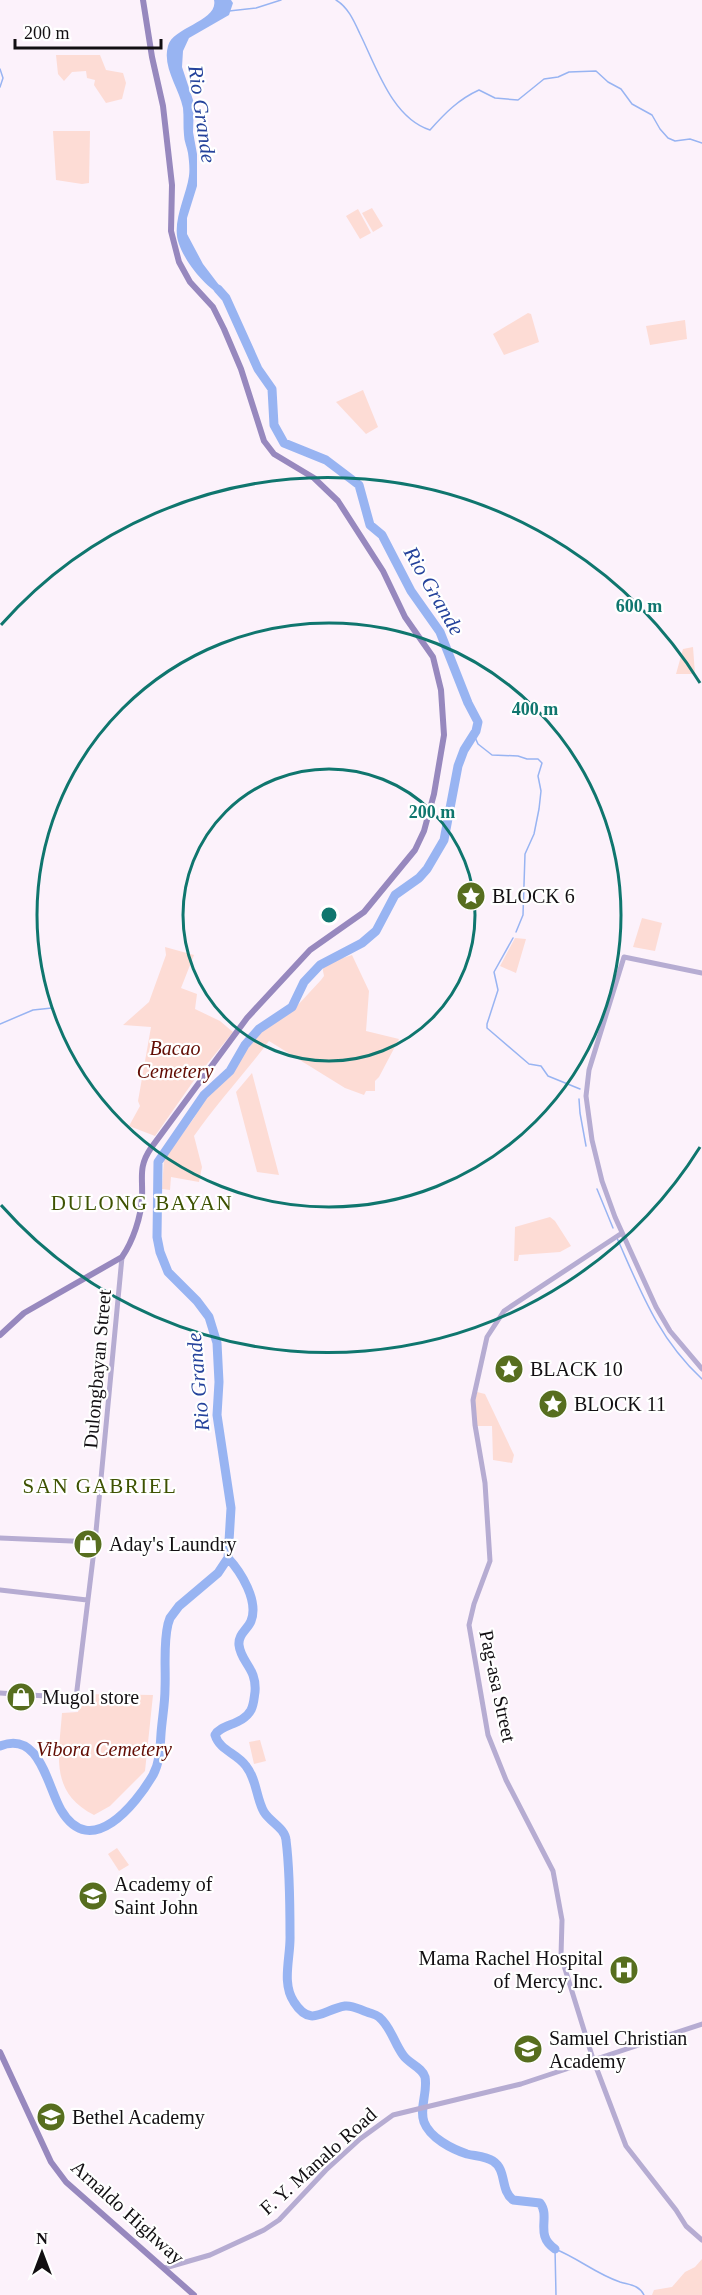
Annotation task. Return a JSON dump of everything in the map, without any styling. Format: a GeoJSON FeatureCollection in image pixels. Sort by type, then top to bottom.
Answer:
{"type":"FeatureCollection","features":[{"type":"Feature","properties":{"kind":"main road"},"geometry":{"type":"LineString","coordinates":[[0,1335],[24,1313],[122,1257],[130,1244],[141,1207],[143,1159],[248,1018],[310,950],[364,912],[419,843],[434,794],[444,735],[441,690],[434,657],[405,617],[383,571],[338,501],[314,478],[274,454],[264,441],[241,369],[224,329],[213,307],[190,282],[179,262],[172,242],[172,185],[163,106],[143,0]]}},
{"type":"Feature","properties":{"kind":"main road","name":"Arnaldo Highway"},"geometry":{"type":"LineString","coordinates":[[0,2052],[51,2162],[66,2182],[194,2295]]}},
{"type":"Feature","properties":{"kind":"street"},"geometry":{"type":"LineString","coordinates":[[702,974],[624,957],[589,1070],[586,1096],[587,1116],[596,1160],[622,1233],[663,1321],[684,1350],[702,1369]]}},
{"type":"Feature","properties":{"kind":"street","name":"Pag-asa Street"},"geometry":{"type":"LineString","coordinates":[[622,1233],[504,1311],[487,1337],[473,1395],[475,1425],[486,1483],[491,1541],[490,1561],[469,1625],[488,1735],[506,1780],[553,1871],[562,1920],[561,1956],[593,2059],[626,2146],[686,2226],[702,2240]]}},
{"type":"Feature","properties":{"kind":"street","name":"Dulongbayan Street"},"geometry":{"type":"LineString","coordinates":[[0,1693],[76,1698],[95,1542],[122,1257]]}},
{"type":"Feature","properties":{"kind":"street"},"geometry":{"type":"LineString","coordinates":[[0,1538],[95,1542]]}},
{"type":"Feature","properties":{"kind":"street"},"geometry":{"type":"LineString","coordinates":[[0,1590],[87,1600]]}},
{"type":"Feature","properties":{"kind":"street","name":"F. Y. Manalo Road"},"geometry":{"type":"LineString","coordinates":[[165,2268],[210,2254],[264,2230],[279,2220],[326,2170],[360,2139],[388,2118],[521,2084],[702,2024]]}},
{"type":"Feature","properties":{"kind":"green space"},"geometry":{"type":"Polygon","coordinates":[[[56,55],[100,55],[106,70],[123,73],[126,83],[122,99],[106,103],[94,85],[95,80],[87,78],[86,71],[72,72],[64,81],[58,74],[56,55]]]}},
{"type":"Feature","properties":{"kind":"green space"},"geometry":{"type":"Polygon","coordinates":[[[53,131],[90,131],[89,183],[56,180],[53,131]]]}},
{"type":"Feature","properties":{"kind":"green space"},"geometry":{"type":"Polygon","coordinates":[[[372,208],[383,226],[373,232],[362,213],[372,208]]]}},
{"type":"Feature","properties":{"kind":"green space"},"geometry":{"type":"Polygon","coordinates":[[[358,209],[371,233],[360,239],[346,216],[358,209]]]}},
{"type":"Feature","properties":{"kind":"green space"},"geometry":{"type":"Polygon","coordinates":[[[528,313],[531,314],[539,342],[504,355],[493,334],[528,313]]]}},
{"type":"Feature","properties":{"kind":"green space"},"geometry":{"type":"Polygon","coordinates":[[[685,320],[687,339],[650,345],[646,326],[685,320]]]}},
{"type":"Feature","properties":{"kind":"green space"},"geometry":{"type":"Polygon","coordinates":[[[363,390],[378,427],[366,434],[336,402],[363,390]]]}},
{"type":"Feature","properties":{"kind":"green space"},"geometry":{"type":"Polygon","coordinates":[[[693,647],[695,674],[676,674],[683,649],[693,647]]]}},
{"type":"Feature","properties":{"kind":"green space"},"geometry":{"type":"Polygon","coordinates":[[[642,918],[662,923],[655,951],[633,947],[642,918]]]}},
{"type":"Feature","properties":{"kind":"green space"},"geometry":{"type":"Polygon","coordinates":[[[515,938],[526,939],[516,973],[500,966],[515,938]]]}},
{"type":"Feature","properties":{"kind":"green space","name":"Bacao Cemetery"},"geometry":{"type":"Polygon","coordinates":[[[165,947],[194,955],[181,988],[197,994],[195,1009],[220,1021],[233,1032],[195,1079],[155,1136],[129,1126],[140,1106],[138,1101],[151,1027],[123,1025],[149,1002],[166,955],[165,947]]]}},
{"type":"Feature","properties":{"kind":"green space"},"geometry":{"type":"Polygon","coordinates":[[[352,955],[369,991],[366,1031],[399,1039],[375,1081],[375,1091],[366,1091],[364,1095],[345,1088],[269,1041],[194,1136],[202,1167],[199,1182],[171,1177],[170,1190],[162,1189],[164,1159],[194,1118],[206,1097],[233,1072],[242,1056],[266,1026],[278,1021],[296,1007],[321,980],[324,976],[322,966],[324,964],[352,955]]]}},
{"type":"Feature","properties":{"kind":"green space"},"geometry":{"type":"Polygon","coordinates":[[[252,1073],[279,1175],[257,1172],[236,1092],[252,1073]]]}},
{"type":"Feature","properties":{"kind":"green space"},"geometry":{"type":"Polygon","coordinates":[[[550,1217],[571,1246],[560,1252],[519,1255],[518,1261],[514,1261],[515,1227],[550,1217]]]}},
{"type":"Feature","properties":{"kind":"green space"},"geometry":{"type":"Polygon","coordinates":[[[477,1392],[485,1394],[514,1455],[512,1463],[493,1460],[492,1426],[477,1426],[475,1400],[477,1392]]]}},
{"type":"Feature","properties":{"kind":"green space","name":"Vibora Cemetery"},"geometry":{"type":"Polygon","coordinates":[[[82,1694],[153,1695],[145,1771],[110,1806],[94,1815],[80,1806],[70,1795],[63,1784],[60,1771],[59,1743],[62,1713],[78,1712],[82,1694]]]}},
{"type":"Feature","properties":{"kind":"green space"},"geometry":{"type":"Polygon","coordinates":[[[260,1740],[266,1761],[254,1764],[249,1742],[260,1740]]]}},
{"type":"Feature","properties":{"kind":"green space"},"geometry":{"type":"Polygon","coordinates":[[[117,1848],[129,1865],[119,1871],[108,1854],[117,1848]]]}},
{"type":"Feature","properties":{"kind":"green space"},"geometry":{"type":"Polygon","coordinates":[[[702,2259],[702,2295],[652,2295],[654,2290],[672,2287],[685,2272],[695,2267],[702,2259]]]}},
{"type":"Feature","properties":{"kind":"water"},"geometry":{"type":"Polygon","coordinates":[[[214,0],[231,0],[233,3],[229,15],[189,38],[183,51],[182,67],[194,103],[193,132],[197,154],[197,186],[187,218],[187,234],[203,264],[226,298],[212,289],[192,268],[182,252],[177,236],[178,219],[187,184],[189,164],[184,137],[183,108],[167,62],[168,46],[172,39],[210,13],[214,7],[214,0]]]}},
{"type":"Feature","properties":{"kind":"waterway"},"geometry":{"type":"LineString","coordinates":[[229,11],[256,8],[281,0]]}},
{"type":"Feature","properties":{"kind":"waterway"},"geometry":{"type":"LineString","coordinates":[[336,0],[344,6],[353,19],[395,103],[417,124],[430,130],[453,107],[479,90],[495,98],[518,100],[544,79],[558,77],[569,72],[596,71],[608,82],[621,89],[632,104],[652,115],[668,138],[675,141],[690,139],[702,143]]}},
{"type":"Feature","properties":{"kind":"waterway"},"geometry":{"type":"LineString","coordinates":[[0,69],[3,78],[0,87]]}},
{"type":"Feature","properties":{"kind":"waterway","name":"Rio Grande"},"geometry":{"type":"LineString","coordinates":[[0,1746],[14,1743],[24,1746],[33,1753],[46,1775],[61,1810],[73,1824],[86,1830],[99,1829],[112,1823],[136,1800],[153,1775],[159,1755],[165,1700],[165,1648],[168,1624],[179,1606],[218,1573],[228,1558],[231,1508],[217,1415],[219,1382],[217,1343],[209,1317],[197,1301],[168,1272],[160,1252],[157,1237],[158,1162],[204,1095],[230,1071],[245,1045],[259,1029],[292,1007],[304,982],[320,965],[362,943],[376,931],[395,895],[419,878],[427,869],[444,840],[458,766],[464,750],[476,731],[478,722],[468,703],[440,632],[411,591],[382,535],[370,525],[359,485],[326,460],[284,443],[274,425],[272,389],[258,369],[226,298],[218,289]]}},
{"type":"Feature","properties":{"kind":"waterway"},"geometry":{"type":"LineString","coordinates":[[474,735],[478,744],[492,755],[538,759],[542,763],[538,776],[541,791],[539,809],[534,834],[525,854],[523,915],[516,932]]}},
{"type":"Feature","properties":{"kind":"waterway"},"geometry":{"type":"LineString","coordinates":[[513,938],[494,972],[498,990],[487,1028],[529,1064],[541,1066],[548,1076],[580,1089]]}},
{"type":"Feature","properties":{"kind":"waterway"},"geometry":{"type":"LineString","coordinates":[[0,1024],[33,1010],[52,1008]]}},
{"type":"Feature","properties":{"kind":"waterway"},"geometry":{"type":"LineString","coordinates":[[579,1099],[586,1146]]}},
{"type":"Feature","properties":{"kind":"waterway"},"geometry":{"type":"LineString","coordinates":[[597,1189],[613,1228]]}},
{"type":"Feature","properties":{"kind":"waterway"},"geometry":{"type":"LineString","coordinates":[[617,1238],[643,1296],[662,1331],[702,1379]]}},
{"type":"Feature","properties":{"kind":"waterway"},"geometry":{"type":"LineString","coordinates":[[228,1558],[243,1579],[253,1605],[251,1621],[240,1638],[239,1645],[254,1677],[255,1692],[253,1706],[247,1715],[218,1731],[215,1735],[221,1745],[250,1771],[264,1812],[285,1836],[290,1943],[287,1978],[290,1995],[300,2010],[312,2016],[348,2006],[379,2017],[387,2025],[403,2055],[425,2077],[422,2111],[427,2128],[436,2138],[455,2149],[493,2161],[500,2169],[506,2191],[513,2200],[540,2203],[544,2214],[545,2238],[555,2249]]}},
{"type":"Feature","properties":{"kind":"waterway"},"geometry":{"type":"LineString","coordinates":[[556,2295],[555,2249],[611,2279],[637,2287],[644,2295]]}},
{"type":"Feature","properties":{"kind":"place","name":"BLOCK 6"},"geometry":{"type":"Point","coordinates":[471,896]}},
{"type":"Feature","properties":{"kind":"place","name":"BLACK 10"},"geometry":{"type":"Point","coordinates":[509,1369]}},
{"type":"Feature","properties":{"kind":"place","name":"BLOCK 11"},"geometry":{"type":"Point","coordinates":[553,1404]}},
{"type":"Feature","properties":{"kind":"place","name":"Aday's Laundry"},"geometry":{"type":"Point","coordinates":[88,1544]}},
{"type":"Feature","properties":{"kind":"place","name":"Mugol store"},"geometry":{"type":"Point","coordinates":[21,1697]}},
{"type":"Feature","properties":{"kind":"place","name":"Academy of Saint John"},"geometry":{"type":"Point","coordinates":[93,1896]}},
{"type":"Feature","properties":{"kind":"place","name":"Mama Rachel Hospital of Mercy Inc."},"geometry":{"type":"Point","coordinates":[624,1970]}},
{"type":"Feature","properties":{"kind":"place","name":"Samuel Christian Academy"},"geometry":{"type":"Point","coordinates":[528,2049]}},
{"type":"Feature","properties":{"kind":"place","name":"Bethel Academy"},"geometry":{"type":"Point","coordinates":[51,2117]}},
{"type":"Feature","properties":{"kind":"district","name":"DULONG BAYAN"},"geometry":{"type":"Point","coordinates":[142,1203]}},
{"type":"Feature","properties":{"kind":"district","name":"SAN GABRIEL"},"geometry":{"type":"Point","coordinates":[100,1486]}}]}
